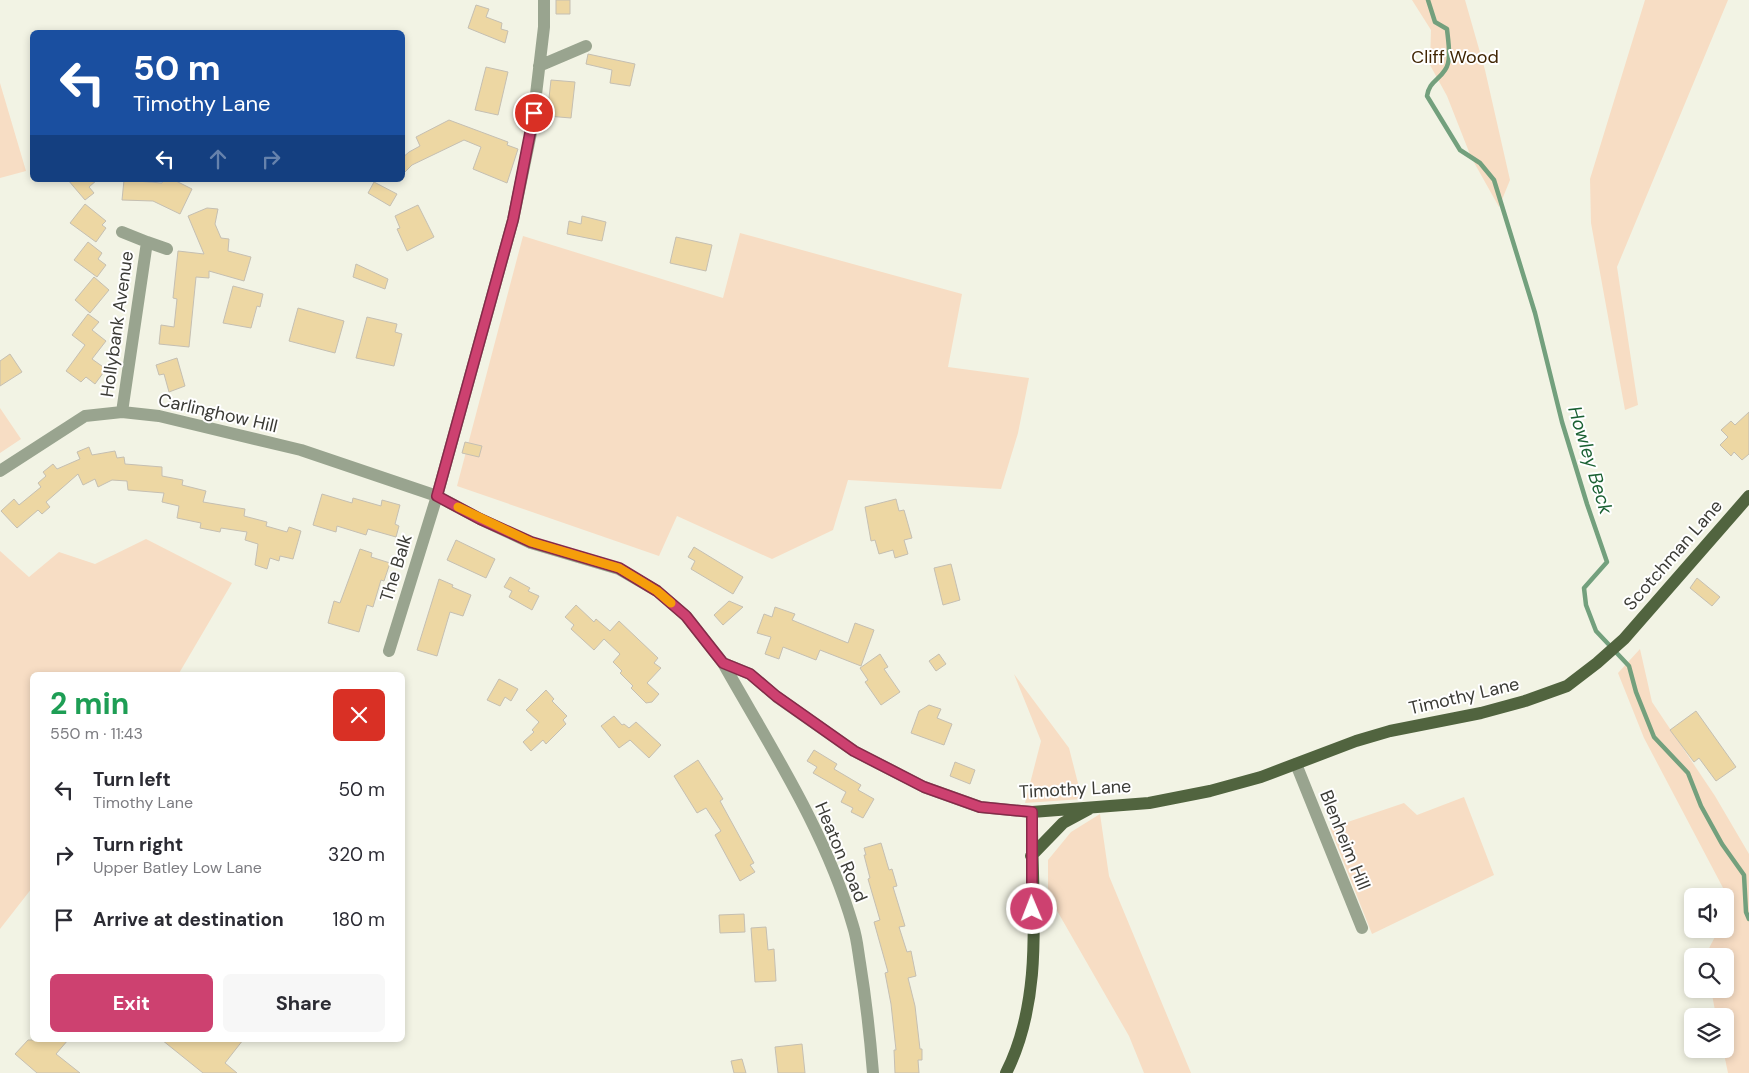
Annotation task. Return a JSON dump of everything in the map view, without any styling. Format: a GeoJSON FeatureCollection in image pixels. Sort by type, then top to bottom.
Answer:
{"type":"FeatureCollection","features":[{"type":"Feature","properties":{"kind":"main road","name":"Scotchman Lane"},"geometry":{"type":"LineString","coordinates":[[1624,639],[1749,496]]}},
{"type":"Feature","properties":{"kind":"main road","name":"Timothy Lane"},"geometry":{"type":"LineString","coordinates":[[1032,812],[1149,802],[1210,792],[1390,731],[1481,713],[1526,701],[1567,686],[1624,639]]}},
{"type":"Feature","properties":{"kind":"main road"},"geometry":{"type":"LineString","coordinates":[[1031,856],[1063,823],[1093,807]]}},
{"type":"Feature","properties":{"kind":"main road"},"geometry":{"type":"LineString","coordinates":[[1006,1073],[1018,1049],[1030,1001],[1032,812]]}},
{"type":"Feature","properties":{"kind":"street","name":"The Balk"},"geometry":{"type":"LineString","coordinates":[[389,651],[437,496],[513,220],[532,128],[544,27],[544,0]]}},
{"type":"Feature","properties":{"kind":"street"},"geometry":{"type":"LineString","coordinates":[[540,66],[586,46]]}},
{"type":"Feature","properties":{"kind":"street","name":"Hollybank Avenue"},"geometry":{"type":"LineString","coordinates":[[122,232],[167,250]]}},
{"type":"Feature","properties":{"kind":"street","name":"Hollybank Avenue"},"geometry":{"type":"LineString","coordinates":[[122,412],[147,242]]}},
{"type":"Feature","properties":{"kind":"street","name":"Carlinghow Hill"},"geometry":{"type":"LineString","coordinates":[[0,471],[85,416],[122,412],[160,416],[300,450],[437,496]]}},
{"type":"Feature","properties":{"kind":"street","name":"Timothy Lane"},"geometry":{"type":"LineString","coordinates":[[437,496],[480,519],[531,542],[619,568],[657,591],[686,616],[723,663],[750,674],[776,696],[854,751],[924,787],[980,807],[1032,812]]}},
{"type":"Feature","properties":{"kind":"street","name":"Heaton Road"},"geometry":{"type":"LineString","coordinates":[[723,663],[823,845],[841,891],[854,927],[869,1022],[873,1073]]}},
{"type":"Feature","properties":{"kind":"street","name":"Blenheim Hill"},"geometry":{"type":"LineString","coordinates":[[1296,764],[1362,928]]}},
{"type":"Feature","properties":{"kind":"green space","name":"Cliff Wood"},"geometry":{"type":"Polygon","coordinates":[[[1412,0],[1465,0],[1485,70],[1510,180],[1499,207],[1471,157],[1447,96],[1430,65],[1431,30],[1412,0]]]}},
{"type":"Feature","properties":{"kind":"green space"},"geometry":{"type":"Polygon","coordinates":[[[1645,0],[1728,0],[1617,267],[1638,405],[1625,410],[1591,223],[1590,179],[1645,0]]]}},
{"type":"Feature","properties":{"kind":"green space"},"geometry":{"type":"Polygon","coordinates":[[[0,83],[26,171],[0,178],[0,83]]]}},
{"type":"Feature","properties":{"kind":"green space"},"geometry":{"type":"Polygon","coordinates":[[[740,233],[962,294],[948,367],[1029,378],[1018,433],[1001,489],[848,480],[833,530],[772,559],[677,516],[659,556],[457,486],[523,236],[723,298],[740,233]]]}},
{"type":"Feature","properties":{"kind":"green space"},"geometry":{"type":"Polygon","coordinates":[[[0,408],[21,439],[0,453],[0,408]]]}},
{"type":"Feature","properties":{"kind":"green space"},"geometry":{"type":"Polygon","coordinates":[[[146,539],[232,583],[180,672],[30,672],[30,891],[0,929],[0,551],[29,577],[59,552],[95,564],[146,539]]]}},
{"type":"Feature","properties":{"kind":"green space"},"geometry":{"type":"Polygon","coordinates":[[[1640,649],[1652,702],[1715,796],[1749,854],[1749,1073],[1728,1073],[1725,1058],[1734,1058],[1734,1008],[1715,1008],[1713,998],[1734,998],[1734,948],[1709,948],[1714,938],[1734,938],[1734,888],[1723,888],[1644,738],[1618,673],[1640,649]]]}},
{"type":"Feature","properties":{"kind":"green space"},"geometry":{"type":"Polygon","coordinates":[[[1014,674],[1069,748],[1082,799],[1025,803],[1041,741],[1014,674]]]}},
{"type":"Feature","properties":{"kind":"green space"},"geometry":{"type":"Polygon","coordinates":[[[1464,797],[1494,875],[1372,934],[1330,828],[1404,803],[1417,815],[1464,797]]]}},
{"type":"Feature","properties":{"kind":"green space"},"geometry":{"type":"Polygon","coordinates":[[[1100,814],[1109,876],[1191,1073],[1144,1073],[1129,1036],[1048,895],[1048,860],[1071,832],[1100,814]]]}},
{"type":"Feature","properties":{"kind":"building"},"geometry":{"type":"Polygon","coordinates":[[[556,0],[570,0],[570,14],[556,14],[556,0]]]}},
{"type":"Feature","properties":{"kind":"building"},"geometry":{"type":"Polygon","coordinates":[[[476,5],[489,9],[486,17],[502,23],[501,29],[508,31],[505,43],[468,28],[476,5]]]}},
{"type":"Feature","properties":{"kind":"building"},"geometry":{"type":"Polygon","coordinates":[[[588,54],[635,64],[630,86],[610,83],[612,70],[586,64],[588,54]]]}},
{"type":"Feature","properties":{"kind":"building"},"geometry":{"type":"Polygon","coordinates":[[[486,67],[508,72],[498,115],[475,110],[486,67]]]}},
{"type":"Feature","properties":{"kind":"building"},"geometry":{"type":"Polygon","coordinates":[[[551,80],[575,82],[571,118],[547,116],[551,80]]]}},
{"type":"Feature","properties":{"kind":"building"},"geometry":{"type":"Polygon","coordinates":[[[449,120],[508,142],[507,145],[518,149],[507,183],[473,169],[481,147],[464,140],[412,165],[405,172],[405,155],[420,146],[416,137],[449,120]]]}},
{"type":"Feature","properties":{"kind":"building"},"geometry":{"type":"Polygon","coordinates":[[[70,182],[95,182],[89,187],[94,193],[85,200],[70,182]]]}},
{"type":"Feature","properties":{"kind":"building"},"geometry":{"type":"Polygon","coordinates":[[[124,182],[178,182],[192,189],[180,214],[153,201],[122,200],[124,182]]]}},
{"type":"Feature","properties":{"kind":"building"},"geometry":{"type":"Polygon","coordinates":[[[374,182],[397,194],[390,206],[368,193],[374,182]]]}},
{"type":"Feature","properties":{"kind":"building"},"geometry":{"type":"Polygon","coordinates":[[[85,204],[106,221],[102,225],[106,228],[96,242],[70,223],[85,204]]]}},
{"type":"Feature","properties":{"kind":"building"},"geometry":{"type":"Polygon","coordinates":[[[418,205],[434,237],[407,251],[397,229],[400,228],[395,216],[418,205]]]}},
{"type":"Feature","properties":{"kind":"building"},"geometry":{"type":"Polygon","coordinates":[[[207,208],[218,209],[215,224],[221,238],[229,239],[228,251],[251,257],[244,281],[209,271],[209,278],[196,277],[189,347],[159,344],[161,325],[174,327],[177,299],[173,298],[178,251],[204,254],[188,216],[207,208]]]}},
{"type":"Feature","properties":{"kind":"building"},"geometry":{"type":"Polygon","coordinates":[[[582,216],[606,222],[602,241],[567,234],[569,221],[581,224],[582,216]]]}},
{"type":"Feature","properties":{"kind":"building"},"geometry":{"type":"Polygon","coordinates":[[[676,237],[712,245],[706,271],[670,263],[676,237]]]}},
{"type":"Feature","properties":{"kind":"building"},"geometry":{"type":"Polygon","coordinates":[[[88,242],[102,253],[98,259],[106,265],[97,277],[74,260],[88,242]]]}},
{"type":"Feature","properties":{"kind":"building"},"geometry":{"type":"Polygon","coordinates":[[[356,264],[388,279],[385,289],[353,277],[356,264]]]}},
{"type":"Feature","properties":{"kind":"building"},"geometry":{"type":"Polygon","coordinates":[[[94,277],[109,290],[90,313],[75,300],[94,277]]]}},
{"type":"Feature","properties":{"kind":"building"},"geometry":{"type":"Polygon","coordinates":[[[233,286],[263,294],[260,307],[257,306],[251,328],[223,323],[233,286]]]}},
{"type":"Feature","properties":{"kind":"building"},"geometry":{"type":"Polygon","coordinates":[[[298,308],[344,321],[335,353],[289,341],[298,308]]]}},
{"type":"Feature","properties":{"kind":"building"},"geometry":{"type":"Polygon","coordinates":[[[88,314],[99,322],[92,330],[106,341],[92,359],[106,369],[95,384],[86,377],[81,382],[66,371],[85,345],[72,335],[88,314]]]}},
{"type":"Feature","properties":{"kind":"building"},"geometry":{"type":"Polygon","coordinates":[[[367,317],[397,324],[395,332],[402,334],[394,366],[356,358],[367,317]]]}},
{"type":"Feature","properties":{"kind":"building"},"geometry":{"type":"Polygon","coordinates":[[[10,354],[22,372],[0,386],[0,361],[10,354]]]}},
{"type":"Feature","properties":{"kind":"building"},"geometry":{"type":"Polygon","coordinates":[[[177,358],[185,386],[169,392],[164,374],[159,375],[156,365],[177,358]]]}},
{"type":"Feature","properties":{"kind":"building"},"geometry":{"type":"Polygon","coordinates":[[[1749,412],[1749,454],[1742,460],[1734,452],[1731,456],[1720,445],[1728,437],[1721,430],[1731,421],[1735,425],[1749,412]]]}},
{"type":"Feature","properties":{"kind":"building"},"geometry":{"type":"Polygon","coordinates":[[[465,442],[482,446],[479,457],[462,453],[465,442]]]}},
{"type":"Feature","properties":{"kind":"building"},"geometry":{"type":"Polygon","coordinates":[[[89,447],[92,455],[115,451],[117,458],[124,457],[125,464],[162,467],[162,476],[183,480],[182,485],[206,491],[203,502],[245,509],[244,516],[267,522],[266,526],[287,532],[289,527],[301,531],[293,559],[280,556],[279,561],[270,558],[267,569],[255,565],[258,544],[245,540],[247,532],[221,528],[220,532],[200,528],[201,523],[177,518],[179,506],[162,502],[164,493],[128,490],[127,481],[112,480],[98,487],[95,479],[83,485],[78,474],[46,502],[50,507],[42,514],[38,510],[17,528],[1,511],[14,499],[19,505],[41,487],[38,483],[46,476],[43,472],[53,464],[57,469],[80,459],[77,452],[89,447]]]}},
{"type":"Feature","properties":{"kind":"building"},"geometry":{"type":"Polygon","coordinates":[[[322,494],[352,503],[353,498],[381,506],[382,500],[400,505],[395,524],[399,526],[396,537],[368,529],[366,535],[337,526],[336,532],[313,525],[322,494]]]}},
{"type":"Feature","properties":{"kind":"building"},"geometry":{"type":"Polygon","coordinates":[[[896,499],[899,511],[904,510],[912,538],[904,540],[908,554],[895,558],[893,550],[879,554],[875,540],[871,541],[865,507],[896,499]]]}},
{"type":"Feature","properties":{"kind":"building"},"geometry":{"type":"Polygon","coordinates":[[[456,540],[495,559],[486,578],[447,560],[456,540]]]}},
{"type":"Feature","properties":{"kind":"building"},"geometry":{"type":"Polygon","coordinates":[[[694,547],[743,577],[733,594],[691,569],[695,561],[688,557],[694,547]]]}},
{"type":"Feature","properties":{"kind":"building"},"geometry":{"type":"Polygon","coordinates":[[[360,549],[372,553],[371,557],[390,563],[384,581],[381,580],[373,607],[367,605],[359,632],[328,623],[334,601],[340,603],[360,549]]]}},
{"type":"Feature","properties":{"kind":"building"},"geometry":{"type":"Polygon","coordinates":[[[951,564],[960,600],[943,605],[934,568],[951,564]]]}},
{"type":"Feature","properties":{"kind":"building"},"geometry":{"type":"Polygon","coordinates":[[[510,577],[530,588],[528,591],[539,596],[532,610],[509,597],[512,591],[504,587],[510,577]]]}},
{"type":"Feature","properties":{"kind":"building"},"geometry":{"type":"Polygon","coordinates":[[[1697,578],[1720,597],[1712,606],[1690,588],[1697,578]]]}},
{"type":"Feature","properties":{"kind":"building"},"geometry":{"type":"Polygon","coordinates":[[[439,579],[471,595],[463,616],[450,612],[437,656],[417,650],[439,579]]]}},
{"type":"Feature","properties":{"kind":"building"},"geometry":{"type":"Polygon","coordinates":[[[729,601],[743,607],[723,625],[714,615],[729,601]]]}},
{"type":"Feature","properties":{"kind":"building"},"geometry":{"type":"Polygon","coordinates":[[[576,605],[594,622],[596,619],[610,631],[619,621],[658,658],[654,663],[661,668],[647,683],[659,694],[652,702],[646,703],[631,688],[633,686],[620,673],[622,671],[613,662],[620,654],[604,639],[594,650],[571,629],[574,625],[565,617],[576,605]]]}},
{"type":"Feature","properties":{"kind":"building"},"geometry":{"type":"Polygon","coordinates":[[[775,607],[795,614],[792,620],[848,643],[855,623],[874,630],[861,666],[820,650],[816,660],[783,647],[779,659],[765,654],[771,637],[757,633],[764,614],[772,617],[775,607]]]}},
{"type":"Feature","properties":{"kind":"building"},"geometry":{"type":"Polygon","coordinates":[[[880,654],[888,667],[884,669],[900,692],[881,705],[865,682],[868,680],[860,668],[880,654]]]}},
{"type":"Feature","properties":{"kind":"building"},"geometry":{"type":"Polygon","coordinates":[[[939,654],[946,664],[936,671],[929,661],[939,654]]]}},
{"type":"Feature","properties":{"kind":"building"},"geometry":{"type":"Polygon","coordinates":[[[499,679],[518,689],[511,701],[505,697],[500,706],[487,700],[499,679]]]}},
{"type":"Feature","properties":{"kind":"building"},"geometry":{"type":"Polygon","coordinates":[[[546,690],[554,699],[552,701],[567,716],[563,720],[566,724],[546,744],[543,740],[531,751],[523,742],[534,732],[532,730],[539,722],[526,710],[546,690]]]}},
{"type":"Feature","properties":{"kind":"building"},"geometry":{"type":"Polygon","coordinates":[[[929,705],[941,709],[937,718],[952,724],[944,745],[911,733],[919,711],[929,705]]]}},
{"type":"Feature","properties":{"kind":"building"},"geometry":{"type":"Polygon","coordinates":[[[1696,711],[1736,767],[1716,781],[1699,758],[1694,762],[1670,730],[1696,711]]]}},
{"type":"Feature","properties":{"kind":"building"},"geometry":{"type":"Polygon","coordinates":[[[614,716],[622,725],[624,724],[629,728],[636,722],[661,745],[649,758],[630,740],[619,748],[601,726],[614,716]]]}},
{"type":"Feature","properties":{"kind":"building"},"geometry":{"type":"Polygon","coordinates":[[[814,750],[837,764],[834,769],[861,785],[858,790],[874,799],[863,818],[851,812],[853,808],[841,802],[846,792],[813,773],[817,767],[807,761],[814,750]]]}},
{"type":"Feature","properties":{"kind":"building"},"geometry":{"type":"Polygon","coordinates":[[[698,760],[723,799],[720,801],[754,863],[750,865],[755,872],[740,881],[715,835],[721,831],[706,808],[697,813],[674,776],[698,760]]]}},
{"type":"Feature","properties":{"kind":"building"},"geometry":{"type":"Polygon","coordinates":[[[955,762],[975,770],[970,784],[950,776],[955,762]]]}},
{"type":"Feature","properties":{"kind":"building"},"geometry":{"type":"Polygon","coordinates":[[[881,843],[889,870],[892,869],[897,886],[893,887],[905,926],[899,927],[907,952],[911,951],[916,976],[908,978],[915,1006],[920,1049],[922,1049],[922,1060],[918,1060],[919,1073],[895,1073],[894,1050],[896,1050],[891,1004],[885,973],[888,972],[874,922],[880,920],[868,879],[870,878],[864,855],[866,855],[864,848],[881,843]]]}},
{"type":"Feature","properties":{"kind":"building"},"geometry":{"type":"Polygon","coordinates":[[[744,914],[745,932],[720,933],[719,915],[744,914]]]}},
{"type":"Feature","properties":{"kind":"building"},"geometry":{"type":"Polygon","coordinates":[[[766,927],[768,950],[774,949],[776,981],[755,982],[751,928],[766,927]]]}},
{"type":"Feature","properties":{"kind":"building"},"geometry":{"type":"Polygon","coordinates":[[[28,1040],[30,1042],[66,1042],[56,1054],[80,1073],[37,1073],[15,1054],[28,1040]]]}},
{"type":"Feature","properties":{"kind":"building"},"geometry":{"type":"Polygon","coordinates":[[[164,1042],[241,1042],[225,1063],[237,1073],[203,1073],[164,1042]]]}},
{"type":"Feature","properties":{"kind":"building"},"geometry":{"type":"Polygon","coordinates":[[[802,1044],[805,1073],[778,1073],[775,1047],[802,1044]]]}},
{"type":"Feature","properties":{"kind":"building"},"geometry":{"type":"Polygon","coordinates":[[[742,1059],[746,1073],[734,1073],[731,1061],[742,1059]]]}},
{"type":"Feature","properties":{"kind":"waterway","name":"Howley Beck"},"geometry":{"type":"LineString","coordinates":[[1428,0],[1435,22],[1447,29],[1449,56],[1445,70],[1432,85],[1427,96],[1460,150],[1480,163],[1494,180],[1535,313],[1562,422],[1607,562],[1584,588],[1586,605],[1596,631],[1629,666],[1636,692],[1654,737],[1688,773],[1701,806],[1722,844],[1744,875],[1746,912],[1749,919]]}},
{"type":"Feature","properties":{"kind":"slow traffic"},"geometry":{"type":"LineString","coordinates":[[458,507],[531,542],[619,568],[657,591],[671,603]]}},
{"type":"Feature","properties":{"kind":"route"},"geometry":{"type":"LineString","coordinates":[[534,113],[513,220],[483,323],[437,496],[480,519],[531,542],[619,568],[657,591],[686,616],[723,663],[750,674],[776,696],[854,751],[924,787],[980,807],[1032,812],[1032,909]]}}]}
